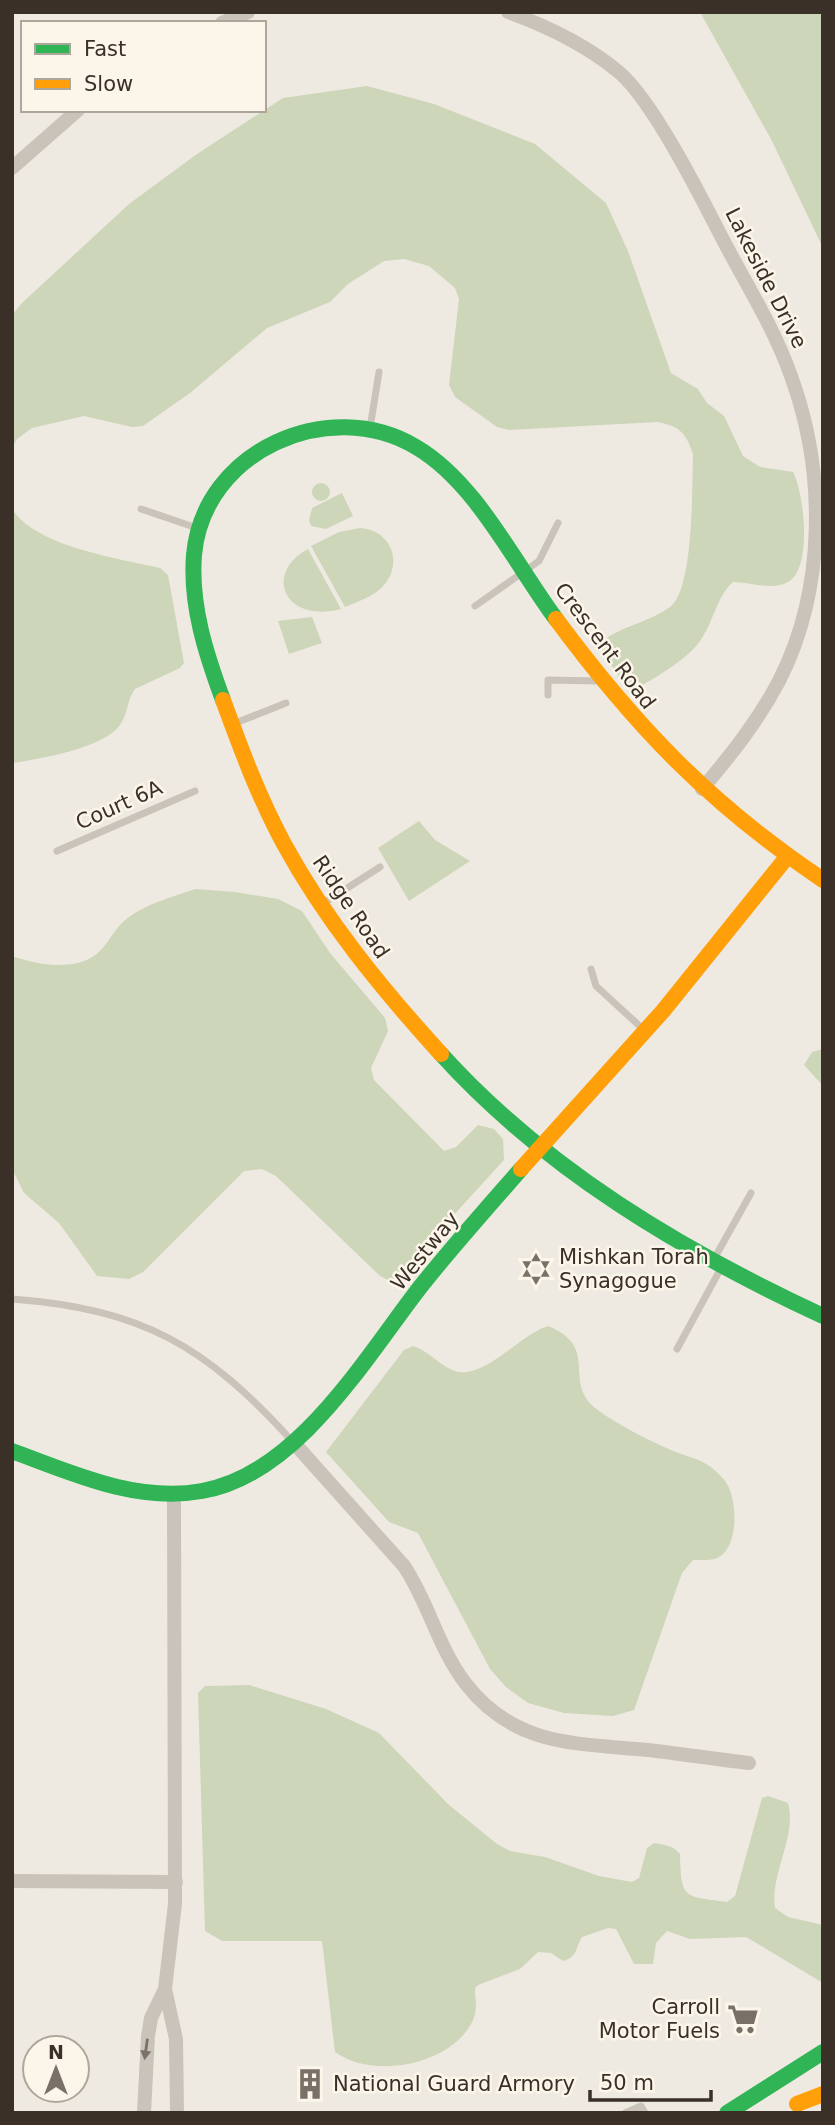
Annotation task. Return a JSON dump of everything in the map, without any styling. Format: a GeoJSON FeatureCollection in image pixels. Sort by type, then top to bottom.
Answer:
{"type":"FeatureCollection","features":[{"type":"Feature","properties":{"kind":"main road","name":"Ridge Road"},"geometry":{"type":"LineString","coordinates":[[370,429],[327,427],[275,441],[249,458],[230,477],[212,499],[198,529],[191,565],[201,636],[232,724],[284,845],[357,956],[429,1040],[542,1145],[617,1203],[717,1265],[823,1317]]}},
{"type":"Feature","properties":{"kind":"main road","name":"Crescent Road"},"geometry":{"type":"LineString","coordinates":[[370,429],[408,443],[435,460],[458,483],[603,681],[638,724],[702,789],[787,857],[823,880]]}},
{"type":"Feature","properties":{"kind":"main road","name":"Westway"},"geometry":{"type":"LineString","coordinates":[[12,1451],[135,1493],[174,1495],[214,1490],[273,1462],[295,1444],[443,1260],[645,1031],[787,857]]}},
{"type":"Feature","properties":{"kind":"main road"},"geometry":{"type":"LineString","coordinates":[[732,2112],[823,2052]]}},
{"type":"Feature","properties":{"kind":"main road"},"geometry":{"type":"LineString","coordinates":[[791,2108],[823,2088]]}},
{"type":"Feature","properties":{"kind":"main road"},"geometry":{"type":"LineString","coordinates":[[791,2108],[823,2094]]}},
{"type":"Feature","properties":{"kind":"street"},"geometry":{"type":"LineString","coordinates":[[227,21],[248,12]]}},
{"type":"Feature","properties":{"kind":"street","name":"Lakeside Drive"},"geometry":{"type":"LineString","coordinates":[[508,12],[546,28],[605,62],[640,96],[708,211],[772,332],[791,375],[807,429],[813,458],[816,515],[815,547],[803,615],[779,679],[759,716],[702,789]]}},
{"type":"Feature","properties":{"kind":"street"},"geometry":{"type":"LineString","coordinates":[[12,168],[76,112]]}},
{"type":"Feature","properties":{"kind":"street"},"geometry":{"type":"LineString","coordinates":[[295,1444],[404,1566],[417,1587],[452,1663],[473,1692],[494,1713],[545,1739],[749,1763]]}},
{"type":"Feature","properties":{"kind":"street"},"geometry":{"type":"LineString","coordinates":[[144,2113],[144,2061],[149,2027],[165,1989],[176,1882],[174,1495]]}},
{"type":"Feature","properties":{"kind":"street"},"geometry":{"type":"LineString","coordinates":[[12,1881],[176,1882]]}},
{"type":"Feature","properties":{"kind":"street"},"geometry":{"type":"LineString","coordinates":[[165,1989],[176,2039],[177,2113]]}},
{"type":"Feature","properties":{"kind":"lane"},"geometry":{"type":"LineString","coordinates":[[370,429],[379,372]]}},
{"type":"Feature","properties":{"kind":"lane"},"geometry":{"type":"LineString","coordinates":[[141,509],[198,529]]}},
{"type":"Feature","properties":{"kind":"lane"},"geometry":{"type":"LineString","coordinates":[[475,606],[539,561],[558,523]]}},
{"type":"Feature","properties":{"kind":"lane"},"geometry":{"type":"LineString","coordinates":[[548,695],[548,680],[603,681]]}},
{"type":"Feature","properties":{"kind":"lane"},"geometry":{"type":"LineString","coordinates":[[232,724],[286,703]]}},
{"type":"Feature","properties":{"kind":"lane","name":"Court 6A"},"geometry":{"type":"LineString","coordinates":[[57,851],[194,791]]}},
{"type":"Feature","properties":{"kind":"lane"},"geometry":{"type":"LineString","coordinates":[[321,905],[380,867]]}},
{"type":"Feature","properties":{"kind":"lane"},"geometry":{"type":"LineString","coordinates":[[591,969],[596,986],[645,1031]]}},
{"type":"Feature","properties":{"kind":"lane"},"geometry":{"type":"LineString","coordinates":[[677,1349],[751,1193]]}},
{"type":"Feature","properties":{"kind":"lane"},"geometry":{"type":"LineString","coordinates":[[12,1299],[99,1310],[167,1335],[207,1360],[246,1391],[295,1444]]}},
{"type":"Feature","properties":{"kind":"lane"},"geometry":{"type":"LineString","coordinates":[[625,2113],[641,2106],[645,2113]]}},
{"type":"Feature","properties":{"kind":"green space"},"geometry":{"type":"Polygon","coordinates":[[[700,12],[823,12],[823,248],[772,141],[700,12]]]}},
{"type":"Feature","properties":{"kind":"green space"},"geometry":{"type":"Polygon","coordinates":[[[367,86],[434,104],[535,144],[606,203],[628,251],[671,373],[698,389],[707,403],[724,416],[743,456],[760,467],[793,472],[800,496],[804,530],[801,562],[796,574],[788,582],[775,586],[733,582],[723,594],[706,631],[689,653],[638,688],[626,688],[598,644],[615,633],[653,617],[670,607],[678,597],[688,559],[692,512],[693,454],[688,441],[677,428],[657,422],[509,430],[497,427],[455,397],[449,385],[459,299],[455,288],[429,266],[404,259],[384,261],[348,284],[330,302],[267,328],[190,393],[143,426],[132,427],[84,416],[32,428],[17,439],[12,448],[12,315],[129,204],[197,154],[262,112],[266,112],[266,109],[283,98],[367,86]]]}},
{"type":"Feature","properties":{"kind":"green space"},"geometry":{"type":"Polygon","coordinates":[[[321,483],[328,485],[328,499],[321,501],[314,499],[312,492],[314,485],[321,483]]]}},
{"type":"Feature","properties":{"kind":"green space"},"geometry":{"type":"Polygon","coordinates":[[[342,493],[353,516],[326,529],[311,526],[309,520],[312,508],[342,493]]]}},
{"type":"Feature","properties":{"kind":"green space"},"geometry":{"type":"Polygon","coordinates":[[[12,509],[24,522],[58,542],[160,568],[168,575],[184,663],[180,668],[135,689],[120,725],[100,740],[70,751],[12,763],[12,509]]]}},
{"type":"Feature","properties":{"kind":"green space"},"geometry":{"type":"Polygon","coordinates":[[[360,528],[379,534],[386,541],[391,548],[393,566],[390,576],[380,589],[345,607],[311,546],[339,532],[360,528]]]}},
{"type":"Feature","properties":{"kind":"green space"},"geometry":{"type":"Polygon","coordinates":[[[308,549],[341,609],[321,612],[305,609],[294,603],[286,594],[286,571],[294,559],[308,549]]]}},
{"type":"Feature","properties":{"kind":"green space"},"geometry":{"type":"Polygon","coordinates":[[[312,617],[322,643],[289,654],[278,621],[312,617]]]}},
{"type":"Feature","properties":{"kind":"green space"},"geometry":{"type":"Polygon","coordinates":[[[419,821],[435,840],[470,861],[409,901],[378,848],[419,821]]]}},
{"type":"Feature","properties":{"kind":"green space"},"geometry":{"type":"Polygon","coordinates":[[[195,889],[278,899],[302,911],[330,953],[385,1018],[388,1031],[371,1068],[374,1080],[444,1151],[456,1147],[478,1125],[494,1129],[503,1139],[504,1160],[398,1276],[390,1281],[380,1276],[276,1176],[262,1169],[244,1171],[143,1272],[129,1279],[97,1276],[59,1223],[24,1193],[12,1169],[12,956],[46,964],[81,962],[101,950],[129,917],[153,904],[195,889]]]}},
{"type":"Feature","properties":{"kind":"green space"},"geometry":{"type":"Polygon","coordinates":[[[823,1049],[823,1086],[804,1065],[812,1052],[823,1049]]]}},
{"type":"Feature","properties":{"kind":"green space"},"geometry":{"type":"Polygon","coordinates":[[[548,1326],[564,1335],[573,1345],[578,1355],[582,1389],[587,1400],[615,1422],[708,1465],[726,1482],[732,1496],[734,1525],[730,1544],[719,1557],[693,1560],[682,1573],[634,1710],[613,1716],[564,1713],[528,1703],[506,1687],[490,1669],[418,1533],[389,1522],[326,1452],[404,1350],[413,1346],[450,1369],[466,1372],[490,1363],[526,1337],[548,1326]]]}},
{"type":"Feature","properties":{"kind":"green space"},"geometry":{"type":"Polygon","coordinates":[[[249,1685],[326,1709],[379,1733],[448,1804],[497,1844],[510,1851],[545,1857],[599,1876],[632,1882],[639,1878],[647,1848],[654,1843],[665,1845],[680,1854],[682,1880],[688,1893],[727,1902],[735,1896],[762,1798],[768,1796],[788,1803],[789,1829],[776,1882],[775,1908],[788,1917],[823,1925],[823,1983],[746,1937],[690,1939],[667,1931],[656,1943],[653,1964],[634,1964],[616,1929],[608,1928],[582,1937],[574,1955],[568,1959],[563,1961],[551,1953],[538,1952],[520,1969],[478,1985],[475,1988],[476,2008],[473,2020],[463,2035],[448,2048],[431,2057],[390,2066],[351,2061],[335,2052],[322,1941],[222,1941],[205,1931],[198,1693],[205,1686],[249,1685]]]}},
{"type":"Feature","properties":{"kind":"traffic: fast"},"geometry":{"type":"LineString","coordinates":[[223,700],[205,647],[194,592],[194,555],[203,518],[220,487],[245,461],[276,442],[310,431],[346,427],[382,432],[416,447],[438,462],[476,502],[556,619]]}},
{"type":"Feature","properties":{"kind":"traffic: fast"},"geometry":{"type":"LineString","coordinates":[[441,1054],[525,1135],[619,1204],[719,1264],[823,1316]]}},
{"type":"Feature","properties":{"kind":"traffic: fast"},"geometry":{"type":"LineString","coordinates":[[12,1451],[105,1484],[153,1493],[202,1491],[236,1481],[268,1462],[298,1438],[326,1410],[421,1286],[521,1169]]}},
{"type":"Feature","properties":{"kind":"traffic: fast"},"geometry":{"type":"LineString","coordinates":[[727,2113],[823,2052]]}},
{"type":"Feature","properties":{"kind":"traffic: slow"},"geometry":{"type":"LineString","coordinates":[[556,619],[616,695],[678,762],[745,823],[823,880]]}},
{"type":"Feature","properties":{"kind":"traffic: slow"},"geometry":{"type":"LineString","coordinates":[[223,700],[266,809],[300,872],[356,954],[441,1054]]}},
{"type":"Feature","properties":{"kind":"traffic: slow"},"geometry":{"type":"LineString","coordinates":[[521,1169],[663,1011],[787,857]]}},
{"type":"Feature","properties":{"kind":"traffic: slow"},"geometry":{"type":"LineString","coordinates":[[797,2104],[823,2094]]}},
{"type":"Feature","properties":{"kind":"place","name":"Mishkan Torah Synagogue"},"geometry":{"type":"Point","coordinates":[536,1269]}},
{"type":"Feature","properties":{"kind":"place","name":"Carroll Motor Fuels"},"geometry":{"type":"Point","coordinates":[743,2019]}},
{"type":"Feature","properties":{"kind":"place","name":"National Guard Armory"},"geometry":{"type":"Point","coordinates":[310,2084]}}]}
